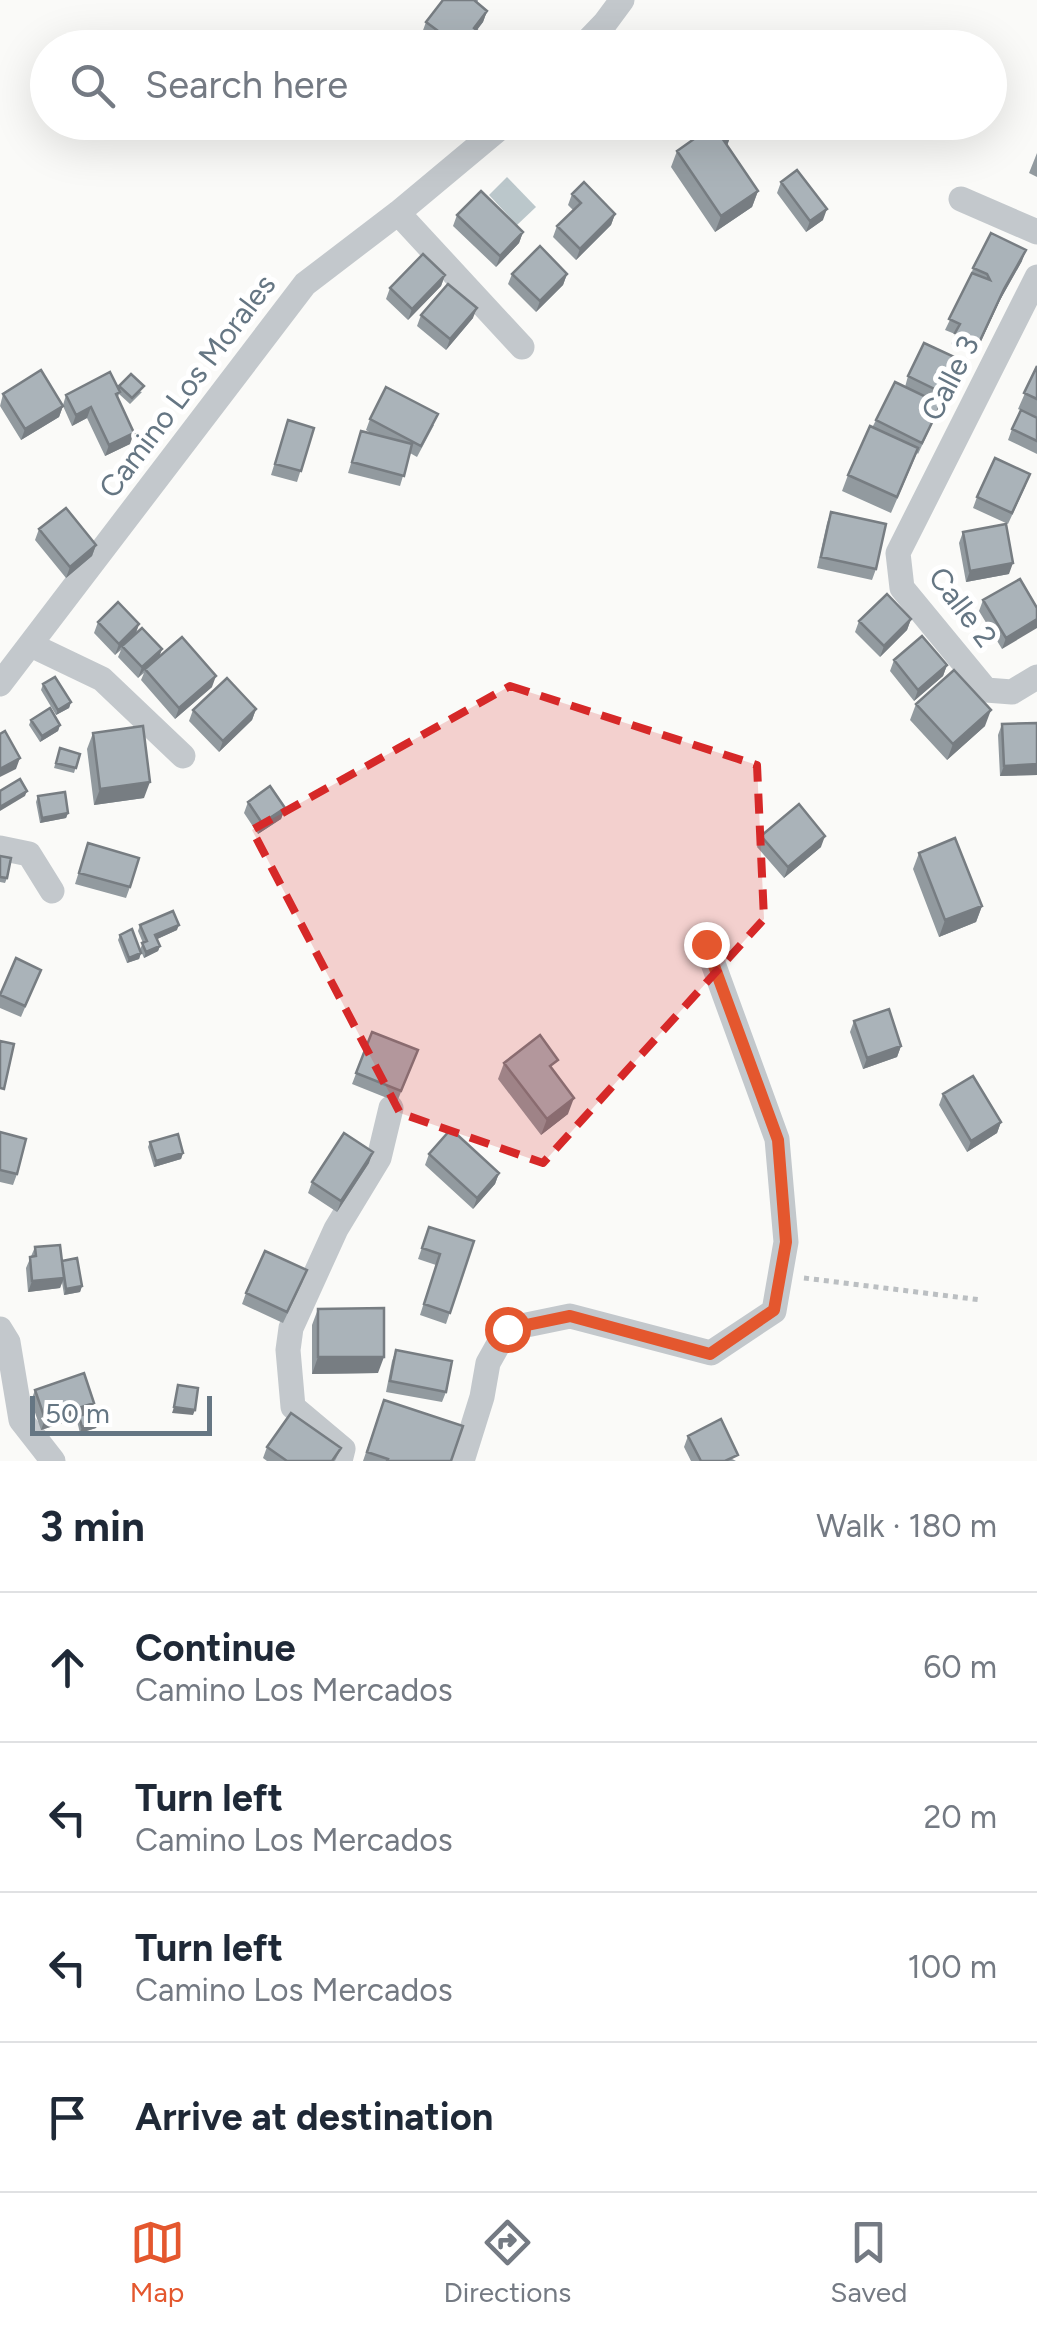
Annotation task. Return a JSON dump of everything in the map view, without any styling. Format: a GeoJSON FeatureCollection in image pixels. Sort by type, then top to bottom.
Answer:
{"type":"FeatureCollection","features":[{"type":"Feature","properties":{"kind":"street"},"geometry":{"type":"LineString","coordinates":[[598,30],[622,0]]}},
{"type":"Feature","properties":{"kind":"street","name":"Camino Los Morales"},"geometry":{"type":"LineString","coordinates":[[0,684],[305,284],[485,140]]}},
{"type":"Feature","properties":{"kind":"street"},"geometry":{"type":"LineString","coordinates":[[961,199],[1037,232]]}},
{"type":"Feature","properties":{"kind":"street"},"geometry":{"type":"LineString","coordinates":[[398,213],[522,347]]}},
{"type":"Feature","properties":{"kind":"street","name":"Calle 3"},"geometry":{"type":"LineString","coordinates":[[920,508],[1037,276]]}},
{"type":"Feature","properties":{"kind":"street","name":"Calle 2"},"geometry":{"type":"LineString","coordinates":[[920,508],[898,553],[902,588],[986,690],[1012,692],[1037,677]]}},
{"type":"Feature","properties":{"kind":"street"},"geometry":{"type":"LineString","coordinates":[[31,644],[102,679],[183,756]]}},
{"type":"Feature","properties":{"kind":"street"},"geometry":{"type":"LineString","coordinates":[[0,848],[29,854],[52,891]]}},
{"type":"Feature","properties":{"kind":"street"},"geometry":{"type":"LineString","coordinates":[[462,1461],[488,1363],[507,1329],[570,1316],[710,1354],[774,1310],[786,1242],[778,1140],[706,944]]}},
{"type":"Feature","properties":{"kind":"street"},"geometry":{"type":"LineString","coordinates":[[340,1461],[343,1450],[293,1407],[288,1350],[292,1328],[312,1279],[336,1229],[379,1158],[391,1108]]}},
{"type":"Feature","properties":{"kind":"street"},"geometry":{"type":"LineString","coordinates":[[0,1329],[8,1342],[21,1420],[53,1461]]}},
{"type":"Feature","properties":{"kind":"path"},"geometry":{"type":"LineString","coordinates":[[781,1276],[981,1300]]}},
{"type":"Feature","properties":{"kind":"highlighted area"},"geometry":{"type":"Polygon","coordinates":[[[510,686],[757,765],[764,919],[543,1163],[400,1113],[252,830],[510,686]]]}},
{"type":"Feature","properties":{"kind":"shaded area"},"geometry":{"type":"Polygon","coordinates":[[[507,177],[536,207],[517,225],[489,195],[507,177]]]}},
{"type":"Feature","properties":{"kind":"building"},"geometry":{"type":"Polygon","coordinates":[[[443,0],[474,0],[487,11],[474,28],[476,30],[437,30],[426,22],[443,0]]]}},
{"type":"Feature","properties":{"kind":"building"},"geometry":{"type":"Polygon","coordinates":[[[693,140],[723,140],[758,191],[721,216],[677,151],[693,140]]]}},
{"type":"Feature","properties":{"kind":"building"},"geometry":{"type":"Polygon","coordinates":[[[797,170],[827,209],[810,221],[781,182],[797,170]]]}},
{"type":"Feature","properties":{"kind":"building"},"geometry":{"type":"Polygon","coordinates":[[[584,182],[615,214],[580,249],[557,226],[581,203],[572,194],[584,182]]]}},
{"type":"Feature","properties":{"kind":"building"},"geometry":{"type":"Polygon","coordinates":[[[481,191],[523,232],[500,256],[457,215],[481,191]]]}},
{"type":"Feature","properties":{"kind":"building"},"geometry":{"type":"Polygon","coordinates":[[[991,233],[1026,250],[978,345],[955,333],[960,324],[949,319],[972,273],[990,280],[987,274],[973,268],[991,233]]]}},
{"type":"Feature","properties":{"kind":"building"},"geometry":{"type":"Polygon","coordinates":[[[540,246],[567,274],[540,301],[512,274],[540,246]]]}},
{"type":"Feature","properties":{"kind":"building"},"geometry":{"type":"Polygon","coordinates":[[[423,254],[445,275],[412,309],[390,288],[423,254]]]}},
{"type":"Feature","properties":{"kind":"building"},"geometry":{"type":"Polygon","coordinates":[[[448,284],[477,308],[450,339],[421,315],[448,284]]]}},
{"type":"Feature","properties":{"kind":"building"},"geometry":{"type":"Polygon","coordinates":[[[924,343],[961,360],[945,394],[908,376],[924,343]]]}},
{"type":"Feature","properties":{"kind":"building"},"geometry":{"type":"Polygon","coordinates":[[[1037,366],[1037,399],[1024,393],[1037,366]]]}},
{"type":"Feature","properties":{"kind":"building"},"geometry":{"type":"Polygon","coordinates":[[[41,370],[63,406],[25,429],[3,394],[41,370]]]}},
{"type":"Feature","properties":{"kind":"building"},"geometry":{"type":"Polygon","coordinates":[[[110,372],[134,433],[109,445],[91,407],[76,415],[66,395],[110,372]]]}},
{"type":"Feature","properties":{"kind":"building"},"geometry":{"type":"Polygon","coordinates":[[[131,374],[144,386],[132,398],[119,386],[131,374]]]}},
{"type":"Feature","properties":{"kind":"building"},"geometry":{"type":"Polygon","coordinates":[[[895,382],[941,404],[922,443],[876,420],[895,382]]]}},
{"type":"Feature","properties":{"kind":"building"},"geometry":{"type":"Polygon","coordinates":[[[386,387],[438,414],[421,446],[370,419],[386,387]]]}},
{"type":"Feature","properties":{"kind":"building"},"geometry":{"type":"Polygon","coordinates":[[[1021,410],[1037,418],[1037,441],[1012,429],[1021,410]]]}},
{"type":"Feature","properties":{"kind":"building"},"geometry":{"type":"Polygon","coordinates":[[[288,420],[314,428],[301,471],[275,464],[288,420]]]}},
{"type":"Feature","properties":{"kind":"building"},"geometry":{"type":"Polygon","coordinates":[[[870,426],[918,448],[897,497],[848,475],[870,426]]]}},
{"type":"Feature","properties":{"kind":"building"},"geometry":{"type":"Polygon","coordinates":[[[361,431],[412,444],[404,476],[352,462],[361,431]]]}},
{"type":"Feature","properties":{"kind":"building"},"geometry":{"type":"Polygon","coordinates":[[[995,458],[1030,474],[1012,513],[977,497],[995,458]]]}},
{"type":"Feature","properties":{"kind":"building"},"geometry":{"type":"Polygon","coordinates":[[[66,508],[96,545],[70,567],[39,529],[66,508]]]}},
{"type":"Feature","properties":{"kind":"building"},"geometry":{"type":"Polygon","coordinates":[[[831,512],[886,524],[876,569],[821,557],[831,512]]]}},
{"type":"Feature","properties":{"kind":"building"},"geometry":{"type":"Polygon","coordinates":[[[1006,524],[1013,563],[970,571],[963,532],[1006,524]]]}},
{"type":"Feature","properties":{"kind":"building"},"geometry":{"type":"Polygon","coordinates":[[[1020,579],[1037,608],[1037,619],[1006,638],[983,600],[1020,579]]]}},
{"type":"Feature","properties":{"kind":"building"},"geometry":{"type":"Polygon","coordinates":[[[887,594],[911,619],[884,646],[859,621],[887,594]]]}},
{"type":"Feature","properties":{"kind":"building"},"geometry":{"type":"Polygon","coordinates":[[[118,602],[139,624],[119,644],[98,622],[118,602]]]}},
{"type":"Feature","properties":{"kind":"building"},"geometry":{"type":"Polygon","coordinates":[[[142,628],[162,649],[142,667],[122,646],[142,628]]]}},
{"type":"Feature","properties":{"kind":"building"},"geometry":{"type":"Polygon","coordinates":[[[922,636],[947,665],[918,690],[894,660],[922,636]]]}},
{"type":"Feature","properties":{"kind":"building"},"geometry":{"type":"Polygon","coordinates":[[[182,637],[216,676],[179,708],[145,669],[182,637]]]}},
{"type":"Feature","properties":{"kind":"building"},"geometry":{"type":"Polygon","coordinates":[[[954,670],[991,710],[953,744],[916,704],[954,670]]]}},
{"type":"Feature","properties":{"kind":"building"},"geometry":{"type":"Polygon","coordinates":[[[55,677],[71,702],[58,710],[43,684],[55,677]]]}},
{"type":"Feature","properties":{"kind":"building"},"geometry":{"type":"Polygon","coordinates":[[[227,678],[256,709],[223,741],[193,710],[227,678]]]}},
{"type":"Feature","properties":{"kind":"building"},"geometry":{"type":"Polygon","coordinates":[[[50,708],[60,725],[42,736],[31,720],[50,708]]]}},
{"type":"Feature","properties":{"kind":"building"},"geometry":{"type":"Polygon","coordinates":[[[1037,723],[1037,764],[1004,766],[1002,724],[1037,723]]]}},
{"type":"Feature","properties":{"kind":"building"},"geometry":{"type":"Polygon","coordinates":[[[143,726],[150,782],[100,789],[93,733],[143,726]]]}},
{"type":"Feature","properties":{"kind":"building"},"geometry":{"type":"Polygon","coordinates":[[[5,731],[20,758],[0,769],[0,734],[5,731]]]}},
{"type":"Feature","properties":{"kind":"building"},"geometry":{"type":"Polygon","coordinates":[[[60,748],[80,754],[76,768],[56,763],[60,748]]]}},
{"type":"Feature","properties":{"kind":"building"},"geometry":{"type":"Polygon","coordinates":[[[20,779],[27,791],[0,807],[0,791],[20,779]]]}},
{"type":"Feature","properties":{"kind":"building"},"geometry":{"type":"Polygon","coordinates":[[[270,786],[285,808],[262,823],[248,802],[270,786]]]}},
{"type":"Feature","properties":{"kind":"building"},"geometry":{"type":"Polygon","coordinates":[[[65,792],[68,813],[42,818],[38,796],[65,792]]]}},
{"type":"Feature","properties":{"kind":"building"},"geometry":{"type":"Polygon","coordinates":[[[799,804],[825,836],[788,867],[761,836],[799,804]]]}},
{"type":"Feature","properties":{"kind":"building"},"geometry":{"type":"Polygon","coordinates":[[[955,838],[982,906],[945,920],[919,853],[955,838]]]}},
{"type":"Feature","properties":{"kind":"building"},"geometry":{"type":"Polygon","coordinates":[[[88,843],[139,858],[130,887],[79,873],[88,843]]]}},
{"type":"Feature","properties":{"kind":"building"},"geometry":{"type":"Polygon","coordinates":[[[0,856],[11,858],[7,878],[0,877],[0,856]]]}},
{"type":"Feature","properties":{"kind":"building"},"geometry":{"type":"Polygon","coordinates":[[[173,911],[179,925],[155,935],[160,946],[146,952],[142,943],[147,941],[140,925],[173,911]]]}},
{"type":"Feature","properties":{"kind":"building"},"geometry":{"type":"Polygon","coordinates":[[[132,929],[141,953],[129,958],[120,935],[132,929]]]}},
{"type":"Feature","properties":{"kind":"building"},"geometry":{"type":"Polygon","coordinates":[[[16,958],[41,970],[25,1006],[0,995],[16,958]]]}},
{"type":"Feature","properties":{"kind":"building"},"geometry":{"type":"Polygon","coordinates":[[[889,1009],[901,1046],[867,1058],[854,1021],[889,1009]]]}},
{"type":"Feature","properties":{"kind":"building"},"geometry":{"type":"Polygon","coordinates":[[[372,1032],[418,1050],[401,1091],[356,1073],[372,1032]]]}},
{"type":"Feature","properties":{"kind":"building"},"geometry":{"type":"Polygon","coordinates":[[[540,1035],[558,1060],[550,1066],[574,1098],[547,1119],[504,1063],[540,1035]]]}},
{"type":"Feature","properties":{"kind":"building"},"geometry":{"type":"Polygon","coordinates":[[[0,1041],[14,1044],[4,1089],[0,1088],[0,1041]]]}},
{"type":"Feature","properties":{"kind":"building"},"geometry":{"type":"Polygon","coordinates":[[[973,1076],[1001,1122],[971,1141],[943,1094],[973,1076]]]}},
{"type":"Feature","properties":{"kind":"building"},"geometry":{"type":"Polygon","coordinates":[[[451,1129],[499,1173],[477,1198],[429,1154],[451,1129]]]}},
{"type":"Feature","properties":{"kind":"building"},"geometry":{"type":"Polygon","coordinates":[[[0,1132],[26,1139],[17,1174],[0,1170],[0,1132]]]}},
{"type":"Feature","properties":{"kind":"building"},"geometry":{"type":"Polygon","coordinates":[[[344,1133],[373,1152],[341,1201],[312,1182],[344,1133]]]}},
{"type":"Feature","properties":{"kind":"building"},"geometry":{"type":"Polygon","coordinates":[[[178,1134],[183,1153],[156,1161],[150,1142],[178,1134]]]}},
{"type":"Feature","properties":{"kind":"building"},"geometry":{"type":"Polygon","coordinates":[[[429,1227],[474,1241],[450,1313],[424,1304],[440,1254],[422,1248],[429,1227]]]}},
{"type":"Feature","properties":{"kind":"building"},"geometry":{"type":"Polygon","coordinates":[[[60,1245],[64,1278],[32,1281],[30,1257],[36,1256],[35,1247],[60,1245]]]}},
{"type":"Feature","properties":{"kind":"building"},"geometry":{"type":"Polygon","coordinates":[[[265,1251],[307,1270],[287,1312],[246,1293],[265,1251]]]}},
{"type":"Feature","properties":{"kind":"building"},"geometry":{"type":"Polygon","coordinates":[[[77,1258],[82,1286],[66,1289],[62,1261],[77,1258]]]}},
{"type":"Feature","properties":{"kind":"building"},"geometry":{"type":"Polygon","coordinates":[[[384,1308],[384,1357],[318,1357],[318,1309],[384,1308]]]}},
{"type":"Feature","properties":{"kind":"building"},"geometry":{"type":"Polygon","coordinates":[[[396,1350],[452,1361],[446,1392],[390,1381],[396,1350]]]}},
{"type":"Feature","properties":{"kind":"building"},"geometry":{"type":"Polygon","coordinates":[[[84,1373],[94,1403],[45,1419],[35,1390],[84,1373]]]}},
{"type":"Feature","properties":{"kind":"building"},"geometry":{"type":"Polygon","coordinates":[[[178,1385],[198,1388],[195,1410],[174,1407],[178,1385]]]}},
{"type":"Feature","properties":{"kind":"building"},"geometry":{"type":"Polygon","coordinates":[[[384,1400],[463,1426],[451,1461],[387,1461],[367,1452],[384,1400]]]}},
{"type":"Feature","properties":{"kind":"building"},"geometry":{"type":"Polygon","coordinates":[[[94,1411],[98,1423],[82,1427],[79,1416],[94,1411]]]}},
{"type":"Feature","properties":{"kind":"building"},"geometry":{"type":"Polygon","coordinates":[[[291,1413],[341,1448],[332,1461],[287,1461],[267,1447],[291,1413]]]}},
{"type":"Feature","properties":{"kind":"building"},"geometry":{"type":"Polygon","coordinates":[[[721,1419],[738,1455],[725,1461],[701,1461],[688,1436],[721,1419]]]}},
{"type":"Feature","properties":{"kind":"route"},"geometry":{"type":"LineString","coordinates":[[507,1329],[570,1316],[710,1354],[774,1310],[786,1242],[778,1140],[706,944]]}}]}
